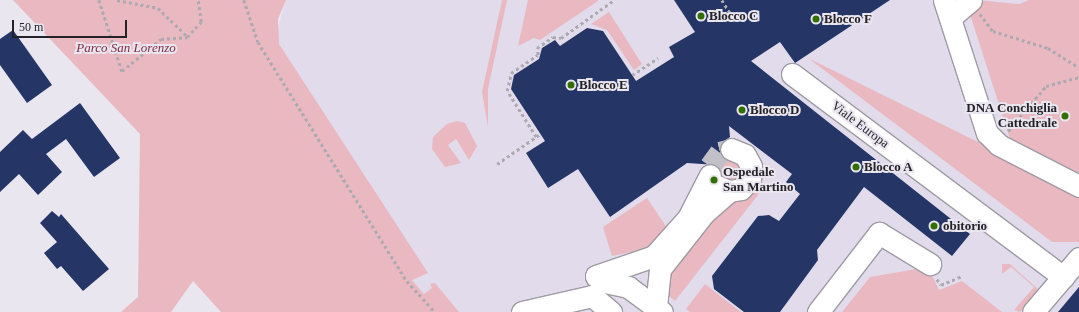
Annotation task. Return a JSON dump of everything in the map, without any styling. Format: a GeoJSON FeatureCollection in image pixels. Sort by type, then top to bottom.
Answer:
{"type":"FeatureCollection","features":[{"type":"Feature","properties":{"kind":"lane"},"geometry":{"type":"LineString","coordinates":[[971,0],[947,8],[988,133],[994,140],[1079,186]]}},
{"type":"Feature","properties":{"kind":"lane","name":"Viale Europa"},"geometry":{"type":"LineString","coordinates":[[792,74],[1063,277]]}},
{"type":"Feature","properties":{"kind":"lane"},"geometry":{"type":"LineString","coordinates":[[628,287],[660,269],[704,212],[729,191],[746,184],[751,166],[745,155],[731,148]]}},
{"type":"Feature","properties":{"kind":"lane"},"geometry":{"type":"LineString","coordinates":[[659,310],[628,287],[605,282],[596,276],[654,256],[688,218],[710,170],[717,186],[729,191]]}},
{"type":"Feature","properties":{"kind":"lane"},"geometry":{"type":"LineString","coordinates":[[818,312],[879,233],[930,264]]}},
{"type":"Feature","properties":{"kind":"lane"},"geometry":{"type":"LineString","coordinates":[[1033,312],[1079,258]]}},
{"type":"Feature","properties":{"kind":"lane"},"geometry":{"type":"LineString","coordinates":[[659,310],[660,269]]}},
{"type":"Feature","properties":{"kind":"lane"},"geometry":{"type":"LineString","coordinates":[[522,312],[592,296],[611,312]]}},
{"type":"Feature","properties":{"kind":"path"},"geometry":{"type":"LineString","coordinates":[[99,0],[122,71],[160,39],[187,37],[201,22],[198,0]]}},
{"type":"Feature","properties":{"kind":"path"},"geometry":{"type":"LineString","coordinates":[[117,0],[158,8],[187,37]]}},
{"type":"Feature","properties":{"kind":"path"},"geometry":{"type":"LineString","coordinates":[[244,0],[258,42],[407,281],[435,312]]}},
{"type":"Feature","properties":{"kind":"path"},"geometry":{"type":"LineString","coordinates":[[536,137],[507,92],[511,73],[538,55],[538,48],[552,37],[561,38],[614,0]]}},
{"type":"Feature","properties":{"kind":"path"},"geometry":{"type":"LineString","coordinates":[[722,0],[730,13]]}},
{"type":"Feature","properties":{"kind":"path"},"geometry":{"type":"LineString","coordinates":[[971,0],[993,31],[1048,48],[1079,67]]}},
{"type":"Feature","properties":{"kind":"path"},"geometry":{"type":"LineString","coordinates":[[632,75],[658,58]]}},
{"type":"Feature","properties":{"kind":"path"},"geometry":{"type":"LineString","coordinates":[[994,140],[1017,124],[1046,86],[1079,77]]}},
{"type":"Feature","properties":{"kind":"path"},"geometry":{"type":"LineString","coordinates":[[497,164],[540,134]]}},
{"type":"Feature","properties":{"kind":"shaded area","name":"Ospedale San Martino"},"geometry":{"type":"Polygon","coordinates":[[[286,0],[1079,0],[1079,312],[440,312],[412,280],[271,52],[286,0]]]}},
{"type":"Feature","properties":{"kind":"green space","name":"Parco San Lorenzo"},"geometry":{"type":"Polygon","coordinates":[[[13,0],[286,0],[278,19],[279,44],[428,273],[412,280],[424,294],[432,288],[430,284],[435,283],[459,312],[221,312],[193,281],[171,312],[121,312],[138,297],[140,134],[13,0]]]}},
{"type":"Feature","properties":{"kind":"green space"},"geometry":{"type":"Polygon","coordinates":[[[502,0],[507,0],[488,89],[488,127],[482,92],[502,0]]]}},
{"type":"Feature","properties":{"kind":"green space"},"geometry":{"type":"Polygon","coordinates":[[[528,0],[598,1],[540,40],[534,38],[518,46],[528,0]]]}},
{"type":"Feature","properties":{"kind":"green space"},"geometry":{"type":"Polygon","coordinates":[[[977,0],[1019,4],[1029,0],[1079,0],[1079,176],[1011,142],[968,8],[977,0]]]}},
{"type":"Feature","properties":{"kind":"green space"},"geometry":{"type":"Polygon","coordinates":[[[609,12],[642,64],[634,70],[607,30],[591,24],[609,12]]]}},
{"type":"Feature","properties":{"kind":"green space"},"geometry":{"type":"Polygon","coordinates":[[[808,58],[1079,192],[1079,242],[1052,242],[808,58]]]}},
{"type":"Feature","properties":{"kind":"green space"},"geometry":{"type":"Polygon","coordinates":[[[457,121],[465,123],[477,146],[469,160],[456,139],[448,145],[461,163],[445,167],[432,149],[433,137],[447,124],[457,121]]]}},
{"type":"Feature","properties":{"kind":"green space"},"geometry":{"type":"Polygon","coordinates":[[[732,155],[743,162],[739,182],[720,180],[716,167],[722,157],[732,155]]]}},
{"type":"Feature","properties":{"kind":"green space"},"geometry":{"type":"Polygon","coordinates":[[[758,166],[763,168],[763,180],[758,195],[675,301],[664,292],[669,270],[758,166]]]}},
{"type":"Feature","properties":{"kind":"green space"},"geometry":{"type":"Polygon","coordinates":[[[647,198],[669,231],[653,247],[612,256],[603,227],[647,198]]]}},
{"type":"Feature","properties":{"kind":"green space"},"geometry":{"type":"Polygon","coordinates":[[[1002,264],[1010,264],[1039,290],[1020,312],[1014,310],[1034,287],[1011,267],[1002,274],[1002,264]]]}},
{"type":"Feature","properties":{"kind":"green space"},"geometry":{"type":"Polygon","coordinates":[[[928,267],[939,290],[962,281],[1002,312],[842,312],[870,277],[928,267]]]}},
{"type":"Feature","properties":{"kind":"green space"},"geometry":{"type":"Polygon","coordinates":[[[705,284],[741,312],[690,312],[686,309],[705,284]]]}},
{"type":"Feature","properties":{"kind":"building"},"geometry":{"type":"Polygon","coordinates":[[[674,0],[890,0],[795,63],[780,42],[751,61],[970,234],[952,256],[864,187],[817,250],[818,260],[780,312],[744,312],[714,289],[712,276],[758,216],[769,215],[779,221],[800,194],[786,182],[792,174],[729,126],[730,137],[720,144],[722,157],[717,165],[687,163],[610,217],[578,169],[548,188],[526,153],[545,141],[511,89],[514,75],[539,59],[542,48],[555,40],[560,46],[587,28],[603,31],[636,81],[674,57],[669,47],[695,32],[674,0]]]}},
{"type":"Feature","properties":{"kind":"building"},"geometry":{"type":"Polygon","coordinates":[[[13,30],[52,85],[27,103],[0,65],[0,39],[13,30]]]}},
{"type":"Feature","properties":{"kind":"building"},"geometry":{"type":"Polygon","coordinates":[[[80,103],[120,158],[94,177],[66,139],[46,154],[62,172],[38,195],[19,174],[0,192],[0,152],[23,130],[32,139],[80,103]]]}},
{"type":"Feature","properties":{"kind":"building"},"geometry":{"type":"Polygon","coordinates":[[[52,211],[59,217],[61,214],[109,269],[83,291],[61,266],[57,269],[44,253],[57,242],[40,223],[52,211]]]}},
{"type":"Feature","properties":{"kind":"building"},"geometry":{"type":"Polygon","coordinates":[[[1079,287],[1079,312],[1058,312],[1079,287]]]}},
{"type":"Feature","properties":{"kind":"tunnel"},"geometry":{"type":"LineString","coordinates":[[710,166],[720,152],[731,149]]}},
{"type":"Feature","properties":{"kind":"place","name":"Blocco C"},"geometry":{"type":"Point","coordinates":[701,16]}},
{"type":"Feature","properties":{"kind":"place","name":"Blocco F"},"geometry":{"type":"Point","coordinates":[816,19]}},
{"type":"Feature","properties":{"kind":"place","name":"Blocco E"},"geometry":{"type":"Point","coordinates":[571,85]}},
{"type":"Feature","properties":{"kind":"place","name":"Blocco D"},"geometry":{"type":"Point","coordinates":[742,110]}},
{"type":"Feature","properties":{"kind":"place","name":"DNA Conchiglia Cattedrale"},"geometry":{"type":"Point","coordinates":[1065,116]}},
{"type":"Feature","properties":{"kind":"place","name":"Blocco A"},"geometry":{"type":"Point","coordinates":[856,167]}},
{"type":"Feature","properties":{"kind":"place","name":"Ospedale San Martino"},"geometry":{"type":"Point","coordinates":[714,180]}},
{"type":"Feature","properties":{"kind":"place","name":"obitorio"},"geometry":{"type":"Point","coordinates":[934,226]}}]}
